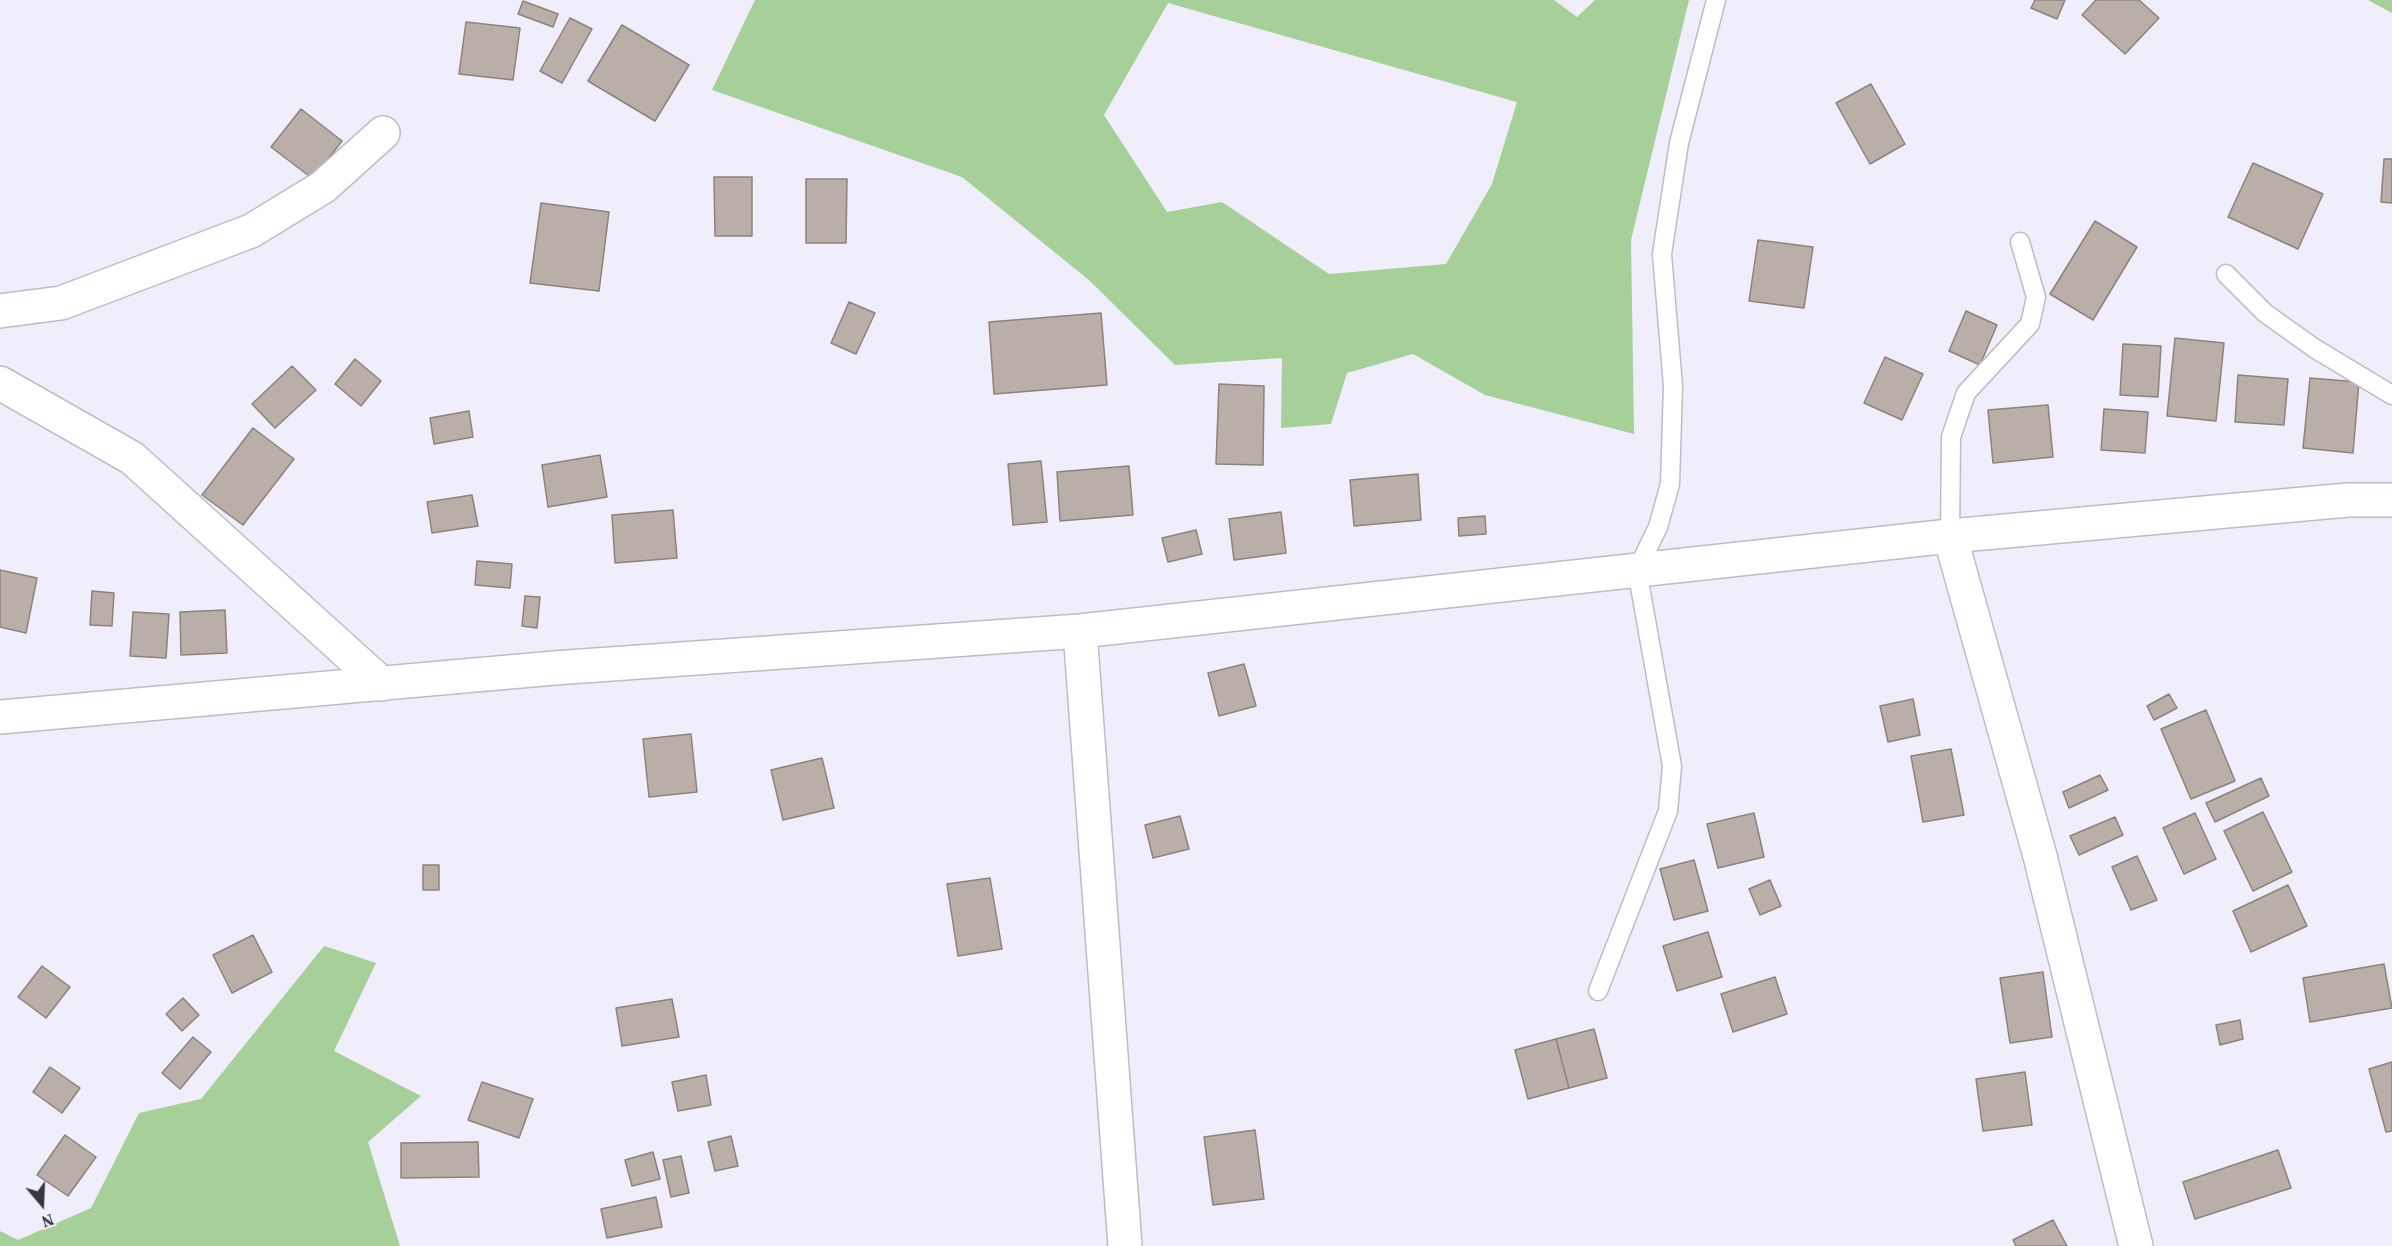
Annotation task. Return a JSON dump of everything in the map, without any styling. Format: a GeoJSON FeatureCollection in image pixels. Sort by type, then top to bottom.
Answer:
{"type":"FeatureCollection","features":[{"type":"Feature","properties":{"kind":"street"},"geometry":{"type":"LineString","coordinates":[[0,311],[61,303],[251,231],[323,187],[383,134]]}},
{"type":"Feature","properties":{"kind":"street"},"geometry":{"type":"LineString","coordinates":[[0,383],[132,458],[382,684]]}},
{"type":"Feature","properties":{"kind":"street"},"geometry":{"type":"LineString","coordinates":[[0,717],[554,668],[1080,631],[1950,536],[2348,500],[2392,500]]}},
{"type":"Feature","properties":{"kind":"street"},"geometry":{"type":"LineString","coordinates":[[1950,536],[2040,856],[2136,1246]]}},
{"type":"Feature","properties":{"kind":"street"},"geometry":{"type":"LineString","coordinates":[[1080,631],[1125,1246]]}},
{"type":"Feature","properties":{"kind":"lane"},"geometry":{"type":"LineString","coordinates":[[1598,992],[1668,811],[1672,766],[1637,570],[1658,527],[1670,484],[1673,386],[1662,254],[1679,143],[1716,0]]}},
{"type":"Feature","properties":{"kind":"lane"},"geometry":{"type":"LineString","coordinates":[[1950,536],[1951,437],[1966,393],[2030,324],[2036,297],[2020,242]]}},
{"type":"Feature","properties":{"kind":"lane"},"geometry":{"type":"LineString","coordinates":[[2226,274],[2265,313],[2314,348],[2392,395]]}},
{"type":"Feature","properties":{"kind":"green space"},"geometry":{"type":"Polygon","coordinates":[[[755,0],[1554,0],[1577,17],[1595,0],[1689,0],[1631,240],[1634,434],[1485,395],[1413,354],[1347,373],[1331,424],[1281,428],[1282,358],[1175,365],[1090,281],[962,177],[712,90],[755,0]],[[1168,3],[1104,115],[1167,212],[1222,202],[1329,274],[1446,264],[1492,184],[1517,102],[1168,3]]]}},
{"type":"Feature","properties":{"kind":"green space"},"geometry":{"type":"Polygon","coordinates":[[[2368,0],[2392,0],[2392,13],[2368,0]]]}},
{"type":"Feature","properties":{"kind":"green space"},"geometry":{"type":"Polygon","coordinates":[[[324,946],[376,963],[334,1051],[421,1096],[368,1142],[400,1246],[0,1246],[0,1231],[18,1240],[91,1208],[139,1113],[201,1099],[324,946]]]}},
{"type":"Feature","properties":{"kind":"building"},"geometry":{"type":"Polygon","coordinates":[[[2035,0],[2065,0],[2057,19],[2031,8],[2035,0]]]}},
{"type":"Feature","properties":{"kind":"building"},"geometry":{"type":"Polygon","coordinates":[[[2096,0],[2139,0],[2159,18],[2125,54],[2082,15],[2096,0]]]}},
{"type":"Feature","properties":{"kind":"building"},"geometry":{"type":"Polygon","coordinates":[[[523,1],[558,14],[553,27],[518,14],[523,1]]]}},
{"type":"Feature","properties":{"kind":"building"},"geometry":{"type":"Polygon","coordinates":[[[570,18],[592,29],[562,83],[540,71],[570,18]]]}},
{"type":"Feature","properties":{"kind":"building"},"geometry":{"type":"Polygon","coordinates":[[[466,22],[520,28],[513,80],[459,74],[466,22]]]}},
{"type":"Feature","properties":{"kind":"building"},"geometry":{"type":"Polygon","coordinates":[[[622,25],[689,65],[655,121],[588,81],[622,25]]]}},
{"type":"Feature","properties":{"kind":"building"},"geometry":{"type":"Polygon","coordinates":[[[1871,84],[1905,144],[1870,164],[1836,103],[1871,84]]]}},
{"type":"Feature","properties":{"kind":"building"},"geometry":{"type":"Polygon","coordinates":[[[301,109],[342,141],[313,179],[271,147],[301,109]]]}},
{"type":"Feature","properties":{"kind":"building"},"geometry":{"type":"Polygon","coordinates":[[[2384,159],[2392,159],[2392,203],[2381,202],[2384,159]]]}},
{"type":"Feature","properties":{"kind":"building"},"geometry":{"type":"Polygon","coordinates":[[[2253,163],[2323,194],[2298,249],[2228,217],[2253,163]]]}},
{"type":"Feature","properties":{"kind":"building"},"geometry":{"type":"Polygon","coordinates":[[[714,177],[752,177],[752,236],[715,236],[714,177]]]}},
{"type":"Feature","properties":{"kind":"building"},"geometry":{"type":"Polygon","coordinates":[[[806,179],[847,179],[846,243],[806,243],[806,179]]]}},
{"type":"Feature","properties":{"kind":"building"},"geometry":{"type":"Polygon","coordinates":[[[541,203],[609,212],[599,291],[530,283],[541,203]]]}},
{"type":"Feature","properties":{"kind":"building"},"geometry":{"type":"Polygon","coordinates":[[[2095,221],[2137,247],[2093,320],[2050,294],[2095,221]]]}},
{"type":"Feature","properties":{"kind":"building"},"geometry":{"type":"Polygon","coordinates":[[[1758,240],[1813,247],[1804,308],[1749,301],[1758,240]]]}},
{"type":"Feature","properties":{"kind":"building"},"geometry":{"type":"Polygon","coordinates":[[[849,302],[875,313],[856,354],[831,343],[849,302]]]}},
{"type":"Feature","properties":{"kind":"building"},"geometry":{"type":"Polygon","coordinates":[[[1966,311],[1997,325],[1980,365],[1949,351],[1966,311]]]}},
{"type":"Feature","properties":{"kind":"building"},"geometry":{"type":"Polygon","coordinates":[[[1101,313],[1107,385],[994,394],[989,322],[1101,313]]]}},
{"type":"Feature","properties":{"kind":"building"},"geometry":{"type":"Polygon","coordinates":[[[2175,338],[2224,343],[2216,421],[2167,416],[2175,338]]]}},
{"type":"Feature","properties":{"kind":"building"},"geometry":{"type":"Polygon","coordinates":[[[2123,344],[2161,346],[2158,397],[2120,395],[2123,344]]]}},
{"type":"Feature","properties":{"kind":"building"},"geometry":{"type":"Polygon","coordinates":[[[1885,357],[1923,374],[1902,420],[1864,403],[1885,357]]]}},
{"type":"Feature","properties":{"kind":"building"},"geometry":{"type":"Polygon","coordinates":[[[355,359],[381,381],[361,406],[335,384],[355,359]]]}},
{"type":"Feature","properties":{"kind":"building"},"geometry":{"type":"Polygon","coordinates":[[[292,366],[316,390],[275,428],[252,404],[292,366]]]}},
{"type":"Feature","properties":{"kind":"building"},"geometry":{"type":"Polygon","coordinates":[[[2238,375],[2288,379],[2284,425],[2235,422],[2238,375]]]}},
{"type":"Feature","properties":{"kind":"building"},"geometry":{"type":"Polygon","coordinates":[[[2310,378],[2359,382],[2353,453],[2303,448],[2310,378]]]}},
{"type":"Feature","properties":{"kind":"building"},"geometry":{"type":"Polygon","coordinates":[[[1219,384],[1264,386],[1263,465],[1216,464],[1219,384]]]}},
{"type":"Feature","properties":{"kind":"building"},"geometry":{"type":"Polygon","coordinates":[[[2048,405],[2053,457],[1993,463],[1988,410],[2048,405]]]}},
{"type":"Feature","properties":{"kind":"building"},"geometry":{"type":"Polygon","coordinates":[[[2104,409],[2148,412],[2145,453],[2101,450],[2104,409]]]}},
{"type":"Feature","properties":{"kind":"building"},"geometry":{"type":"Polygon","coordinates":[[[469,411],[473,437],[434,444],[430,418],[469,411]]]}},
{"type":"Feature","properties":{"kind":"building"},"geometry":{"type":"Polygon","coordinates":[[[253,428],[294,459],[243,525],[202,495],[253,428]]]}},
{"type":"Feature","properties":{"kind":"building"},"geometry":{"type":"Polygon","coordinates":[[[600,455],[607,497],[548,507],[542,465],[600,455]]]}},
{"type":"Feature","properties":{"kind":"building"},"geometry":{"type":"Polygon","coordinates":[[[1041,461],[1047,522],[1013,525],[1008,464],[1041,461]]]}},
{"type":"Feature","properties":{"kind":"building"},"geometry":{"type":"Polygon","coordinates":[[[1129,466],[1133,515],[1060,521],[1057,472],[1129,466]]]}},
{"type":"Feature","properties":{"kind":"building"},"geometry":{"type":"Polygon","coordinates":[[[1418,474],[1421,520],[1354,526],[1350,480],[1418,474]]]}},
{"type":"Feature","properties":{"kind":"building"},"geometry":{"type":"Polygon","coordinates":[[[472,495],[478,526],[432,533],[427,502],[472,495]]]}},
{"type":"Feature","properties":{"kind":"building"},"geometry":{"type":"Polygon","coordinates":[[[673,510],[677,558],[615,563],[612,515],[673,510]]]}},
{"type":"Feature","properties":{"kind":"building"},"geometry":{"type":"Polygon","coordinates":[[[1281,512],[1286,553],[1234,560],[1229,519],[1281,512]]]}},
{"type":"Feature","properties":{"kind":"building"},"geometry":{"type":"Polygon","coordinates":[[[1485,516],[1486,534],[1459,536],[1458,518],[1485,516]]]}},
{"type":"Feature","properties":{"kind":"building"},"geometry":{"type":"Polygon","coordinates":[[[1196,530],[1202,554],[1168,562],[1162,538],[1196,530]]]}},
{"type":"Feature","properties":{"kind":"building"},"geometry":{"type":"Polygon","coordinates":[[[477,561],[512,564],[510,588],[475,585],[477,561]]]}},
{"type":"Feature","properties":{"kind":"building"},"geometry":{"type":"Polygon","coordinates":[[[0,570],[37,578],[26,633],[0,627],[0,570]]]}},
{"type":"Feature","properties":{"kind":"building"},"geometry":{"type":"Polygon","coordinates":[[[92,591],[114,593],[112,626],[90,625],[92,591]]]}},
{"type":"Feature","properties":{"kind":"building"},"geometry":{"type":"Polygon","coordinates":[[[525,596],[540,597],[537,628],[522,626],[525,596]]]}},
{"type":"Feature","properties":{"kind":"building"},"geometry":{"type":"Polygon","coordinates":[[[225,610],[227,653],[181,655],[180,612],[225,610]]]}},
{"type":"Feature","properties":{"kind":"building"},"geometry":{"type":"Polygon","coordinates":[[[133,612],[169,614],[166,658],[130,656],[133,612]]]}},
{"type":"Feature","properties":{"kind":"building"},"geometry":{"type":"Polygon","coordinates":[[[1244,664],[1256,706],[1219,716],[1208,673],[1244,664]]]}},
{"type":"Feature","properties":{"kind":"building"},"geometry":{"type":"Polygon","coordinates":[[[2169,694],[2177,708],[2154,720],[2147,706],[2169,694]]]}},
{"type":"Feature","properties":{"kind":"building"},"geometry":{"type":"Polygon","coordinates":[[[1913,699],[1920,735],[1888,742],[1880,706],[1913,699]]]}},
{"type":"Feature","properties":{"kind":"building"},"geometry":{"type":"Polygon","coordinates":[[[2206,710],[2235,781],[2191,799],[2161,729],[2206,710]]]}},
{"type":"Feature","properties":{"kind":"building"},"geometry":{"type":"Polygon","coordinates":[[[691,734],[697,792],[649,797],[643,739],[691,734]]]}},
{"type":"Feature","properties":{"kind":"building"},"geometry":{"type":"Polygon","coordinates":[[[1951,749],[1964,815],[1923,822],[1911,756],[1951,749]]]}},
{"type":"Feature","properties":{"kind":"building"},"geometry":{"type":"Polygon","coordinates":[[[822,758],[834,808],[783,820],[771,770],[822,758]]]}},
{"type":"Feature","properties":{"kind":"building"},"geometry":{"type":"Polygon","coordinates":[[[2100,775],[2108,790],[2069,808],[2063,792],[2100,775]]]}},
{"type":"Feature","properties":{"kind":"building"},"geometry":{"type":"Polygon","coordinates":[[[2261,778],[2269,796],[2215,822],[2206,803],[2261,778]]]}},
{"type":"Feature","properties":{"kind":"building"},"geometry":{"type":"Polygon","coordinates":[[[2263,812],[2292,872],[2253,891],[2224,831],[2263,812]]]}},
{"type":"Feature","properties":{"kind":"building"},"geometry":{"type":"Polygon","coordinates":[[[1754,813],[1764,857],[1718,868],[1707,824],[1754,813]]]}},
{"type":"Feature","properties":{"kind":"building"},"geometry":{"type":"Polygon","coordinates":[[[2195,813],[2216,859],[2184,874],[2163,828],[2195,813]]]}},
{"type":"Feature","properties":{"kind":"building"},"geometry":{"type":"Polygon","coordinates":[[[1180,816],[1189,849],[1153,858],[1145,825],[1180,816]]]}},
{"type":"Feature","properties":{"kind":"building"},"geometry":{"type":"Polygon","coordinates":[[[2115,817],[2123,835],[2079,855],[2070,836],[2115,817]]]}},
{"type":"Feature","properties":{"kind":"building"},"geometry":{"type":"Polygon","coordinates":[[[2137,856],[2157,900],[2131,910],[2112,867],[2137,856]]]}},
{"type":"Feature","properties":{"kind":"building"},"geometry":{"type":"Polygon","coordinates":[[[1694,860],[1708,911],[1674,920],[1660,869],[1694,860]]]}},
{"type":"Feature","properties":{"kind":"building"},"geometry":{"type":"Polygon","coordinates":[[[423,865],[439,865],[439,890],[423,890],[423,865]]]}},
{"type":"Feature","properties":{"kind":"building"},"geometry":{"type":"Polygon","coordinates":[[[990,878],[1002,949],[958,956],[947,884],[990,878]]]}},
{"type":"Feature","properties":{"kind":"building"},"geometry":{"type":"Polygon","coordinates":[[[1770,880],[1781,906],[1760,915],[1749,889],[1770,880]]]}},
{"type":"Feature","properties":{"kind":"building"},"geometry":{"type":"Polygon","coordinates":[[[2288,885],[2307,926],[2251,952],[2233,911],[2288,885]]]}},
{"type":"Feature","properties":{"kind":"building"},"geometry":{"type":"Polygon","coordinates":[[[1708,932],[1722,977],[1677,991],[1663,946],[1708,932]]]}},
{"type":"Feature","properties":{"kind":"building"},"geometry":{"type":"Polygon","coordinates":[[[253,935],[272,972],[232,993],[213,955],[253,935]]]}},
{"type":"Feature","properties":{"kind":"building"},"geometry":{"type":"Polygon","coordinates":[[[2384,964],[2392,1008],[2310,1022],[2303,978],[2384,964]]]}},
{"type":"Feature","properties":{"kind":"building"},"geometry":{"type":"Polygon","coordinates":[[[42,966],[70,987],[46,1018],[18,997],[42,966]]]}},
{"type":"Feature","properties":{"kind":"building"},"geometry":{"type":"Polygon","coordinates":[[[2043,972],[2052,1037],[2010,1043],[2000,978],[2043,972]]]}},
{"type":"Feature","properties":{"kind":"building"},"geometry":{"type":"Polygon","coordinates":[[[1775,977],[1787,1014],[1733,1032],[1721,994],[1775,977]]]}},
{"type":"Feature","properties":{"kind":"building"},"geometry":{"type":"Polygon","coordinates":[[[183,998],[199,1015],[182,1031],[166,1014],[183,998]]]}},
{"type":"Feature","properties":{"kind":"building"},"geometry":{"type":"Polygon","coordinates":[[[672,999],[679,1037],[622,1046],[616,1008],[672,999]]]}},
{"type":"Feature","properties":{"kind":"building"},"geometry":{"type":"Polygon","coordinates":[[[2240,1020],[2243,1039],[2220,1045],[2216,1025],[2240,1020]]]}},
{"type":"Feature","properties":{"kind":"building"},"geometry":{"type":"Polygon","coordinates":[[[1594,1029],[1607,1078],[1569,1088],[1556,1039],[1594,1029]]]}},
{"type":"Feature","properties":{"kind":"building"},"geometry":{"type":"Polygon","coordinates":[[[193,1037],[211,1052],[180,1089],[162,1073],[193,1037]]]}},
{"type":"Feature","properties":{"kind":"building"},"geometry":{"type":"Polygon","coordinates":[[[1556,1039],[1569,1088],[1528,1099],[1515,1050],[1556,1039]]]}},
{"type":"Feature","properties":{"kind":"building"},"geometry":{"type":"Polygon","coordinates":[[[2392,1062],[2392,1131],[2386,1132],[2369,1069],[2392,1062]]]}},
{"type":"Feature","properties":{"kind":"building"},"geometry":{"type":"Polygon","coordinates":[[[50,1067],[80,1088],[62,1113],[33,1092],[50,1067]]]}},
{"type":"Feature","properties":{"kind":"building"},"geometry":{"type":"Polygon","coordinates":[[[2025,1072],[2032,1125],[1983,1131],[1976,1079],[2025,1072]]]}},
{"type":"Feature","properties":{"kind":"building"},"geometry":{"type":"Polygon","coordinates":[[[706,1075],[711,1105],[678,1111],[672,1082],[706,1075]]]}},
{"type":"Feature","properties":{"kind":"building"},"geometry":{"type":"Polygon","coordinates":[[[482,1082],[533,1099],[519,1138],[468,1120],[482,1082]]]}},
{"type":"Feature","properties":{"kind":"building"},"geometry":{"type":"Polygon","coordinates":[[[1255,1130],[1264,1199],[1213,1205],[1204,1137],[1255,1130]]]}},
{"type":"Feature","properties":{"kind":"building"},"geometry":{"type":"Polygon","coordinates":[[[65,1135],[96,1157],[68,1196],[37,1175],[65,1135]]]}},
{"type":"Feature","properties":{"kind":"building"},"geometry":{"type":"Polygon","coordinates":[[[731,1136],[738,1166],[715,1171],[708,1142],[731,1136]]]}},
{"type":"Feature","properties":{"kind":"building"},"geometry":{"type":"Polygon","coordinates":[[[478,1142],[479,1177],[401,1178],[401,1143],[478,1142]]]}},
{"type":"Feature","properties":{"kind":"building"},"geometry":{"type":"Polygon","coordinates":[[[2278,1150],[2291,1188],[2195,1219],[2183,1182],[2278,1150]]]}},
{"type":"Feature","properties":{"kind":"building"},"geometry":{"type":"Polygon","coordinates":[[[653,1152],[660,1179],[632,1186],[625,1160],[653,1152]]]}},
{"type":"Feature","properties":{"kind":"building"},"geometry":{"type":"Polygon","coordinates":[[[681,1156],[689,1193],[671,1197],[663,1160],[681,1156]]]}},
{"type":"Feature","properties":{"kind":"building"},"geometry":{"type":"Polygon","coordinates":[[[656,1197],[662,1227],[607,1238],[601,1209],[656,1197]]]}},
{"type":"Feature","properties":{"kind":"building"},"geometry":{"type":"Polygon","coordinates":[[[2053,1220],[2067,1246],[2016,1246],[2013,1240],[2053,1220]]]}}]}
